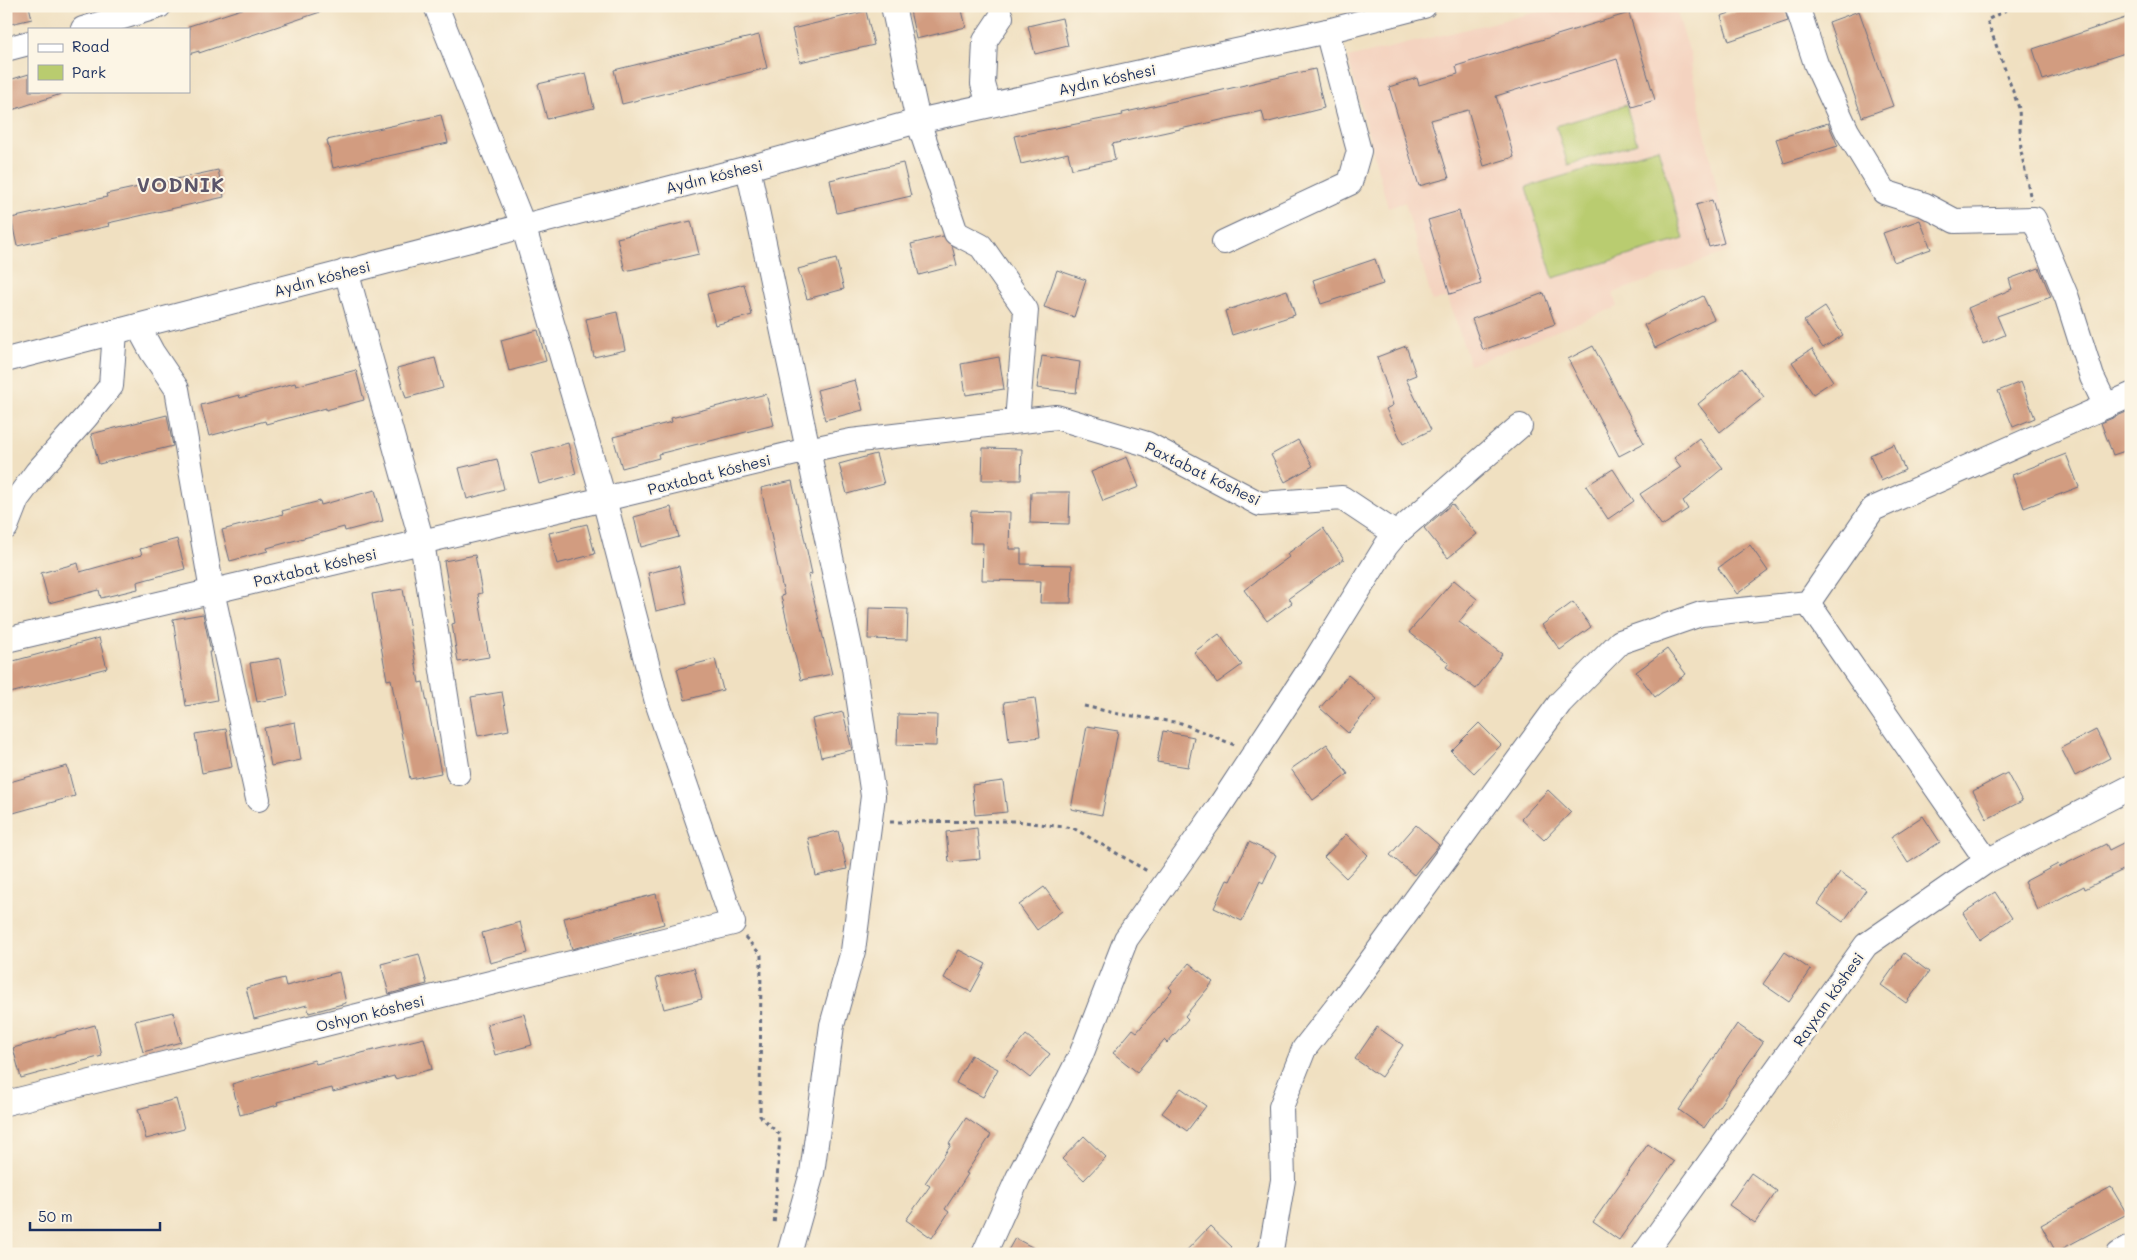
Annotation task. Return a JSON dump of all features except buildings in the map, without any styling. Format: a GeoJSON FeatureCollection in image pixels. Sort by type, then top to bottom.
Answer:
{"type":"FeatureCollection","features":[{"type":"Feature","properties":{"kind":"street"},"geometry":{"type":"LineString","coordinates":[[86,28],[159,6]]}},
{"type":"Feature","properties":{"kind":"street"},"geometry":{"type":"LineString","coordinates":[[436,6],[524,225],[604,500],[657,702],[733,923]]}},
{"type":"Feature","properties":{"kind":"street"},"geometry":{"type":"LineString","coordinates":[[893,6],[918,121],[956,233],[982,246],[1026,310],[1017,421]]}},
{"type":"Feature","properties":{"kind":"street","name":"Aydın kóshesi"},"geometry":{"type":"LineString","coordinates":[[6,360],[748,168],[918,121],[1327,31],[1424,6]]}},
{"type":"Feature","properties":{"kind":"street"},"geometry":{"type":"LineString","coordinates":[[1796,6],[1816,64],[1847,131],[1884,192],[1926,205],[1955,221],[2034,219],[2067,298],[2092,377],[2106,406]]}},
{"type":"Feature","properties":{"kind":"street"},"geometry":{"type":"LineString","coordinates":[[989,105],[983,84],[985,41],[1001,17]]}},
{"type":"Feature","properties":{"kind":"street"},"geometry":{"type":"LineString","coordinates":[[1224,242],[1350,183],[1359,151],[1327,31]]}},
{"type":"Feature","properties":{"kind":"street"},"geometry":{"type":"LineString","coordinates":[[6,49],[28,44]]}},
{"type":"Feature","properties":{"kind":"street"},"geometry":{"type":"LineString","coordinates":[[748,168],[853,661],[872,796],[853,952],[832,1025],[812,1174],[789,1254]]}},
{"type":"Feature","properties":{"kind":"street"},"geometry":{"type":"LineString","coordinates":[[346,271],[422,542],[458,773]]}},
{"type":"Feature","properties":{"kind":"street"},"geometry":{"type":"LineString","coordinates":[[138,326],[152,352],[177,388],[212,591],[258,799]]}},
{"type":"Feature","properties":{"kind":"street"},"geometry":{"type":"LineString","coordinates":[[6,527],[17,499],[37,472],[111,386],[115,332]]}},
{"type":"Feature","properties":{"kind":"street"},"geometry":{"type":"LineString","coordinates":[[1268,1254],[1271,1250],[1283,1180],[1281,1107],[1304,1049],[1340,1003],[1560,703],[1620,642],[1701,614],[1808,602],[1873,509],[2131,395]]}},
{"type":"Feature","properties":{"kind":"street","name":"Paxtabat kóshesi"},"geometry":{"type":"LineString","coordinates":[[6,640],[604,500],[808,450],[852,442],[1056,417],[1147,444],[1260,504],[1342,498],[1396,534]]}},
{"type":"Feature","properties":{"kind":"street"},"geometry":{"type":"LineString","coordinates":[[984,1254],[1018,1178],[1081,1055],[1126,939],[1255,753],[1396,534],[1520,426]]}},
{"type":"Feature","properties":{"kind":"street"},"geometry":{"type":"LineString","coordinates":[[1808,602],[1987,862]]}},
{"type":"Feature","properties":{"kind":"street","name":"Rayxan kóshesi"},"geometry":{"type":"LineString","coordinates":[[1644,1254],[1866,945],[1987,862],[2131,786]]}},
{"type":"Feature","properties":{"kind":"street","name":"Oshyon kóshesi"},"geometry":{"type":"LineString","coordinates":[[6,1102],[733,923]]}},
{"type":"Feature","properties":{"kind":"street"},"geometry":{"type":"LineString","coordinates":[[2119,1254],[2131,1246]]}},
{"type":"Feature","properties":{"kind":"path"},"geometry":{"type":"LineString","coordinates":[[2014,6],[1987,20],[2019,108],[2021,151],[2034,219]]}},
{"type":"Feature","properties":{"kind":"path"},"geometry":{"type":"LineString","coordinates":[[1084,706],[1119,714],[1181,723],[1255,753]]}},
{"type":"Feature","properties":{"kind":"path"},"geometry":{"type":"LineString","coordinates":[[869,822],[1015,821],[1073,828],[1166,882]]}},
{"type":"Feature","properties":{"kind":"path"},"geometry":{"type":"LineString","coordinates":[[733,923],[761,954],[760,1116],[780,1135],[774,1230]]}},
{"type":"Feature","properties":{"kind":"shaded area"},"geometry":{"type":"Polygon","coordinates":[[[1561,6],[1675,6],[1691,57],[1692,71],[1730,251],[1613,293],[1617,307],[1470,365],[1448,298],[1432,301],[1405,202],[1388,208],[1348,58],[1561,6]]]}},
{"type":"Feature","properties":{"kind":"green space"},"geometry":{"type":"Polygon","coordinates":[[[1626,105],[1637,143],[1568,165],[1556,126],[1626,105]]]}},
{"type":"Feature","properties":{"kind":"green space"},"geometry":{"type":"Polygon","coordinates":[[[1658,148],[1684,239],[1553,278],[1526,187],[1658,148]]]}},
{"type":"Feature","properties":{"kind":"district","name":"VODNIK"},"geometry":{"type":"Point","coordinates":[181,184]}}]}
